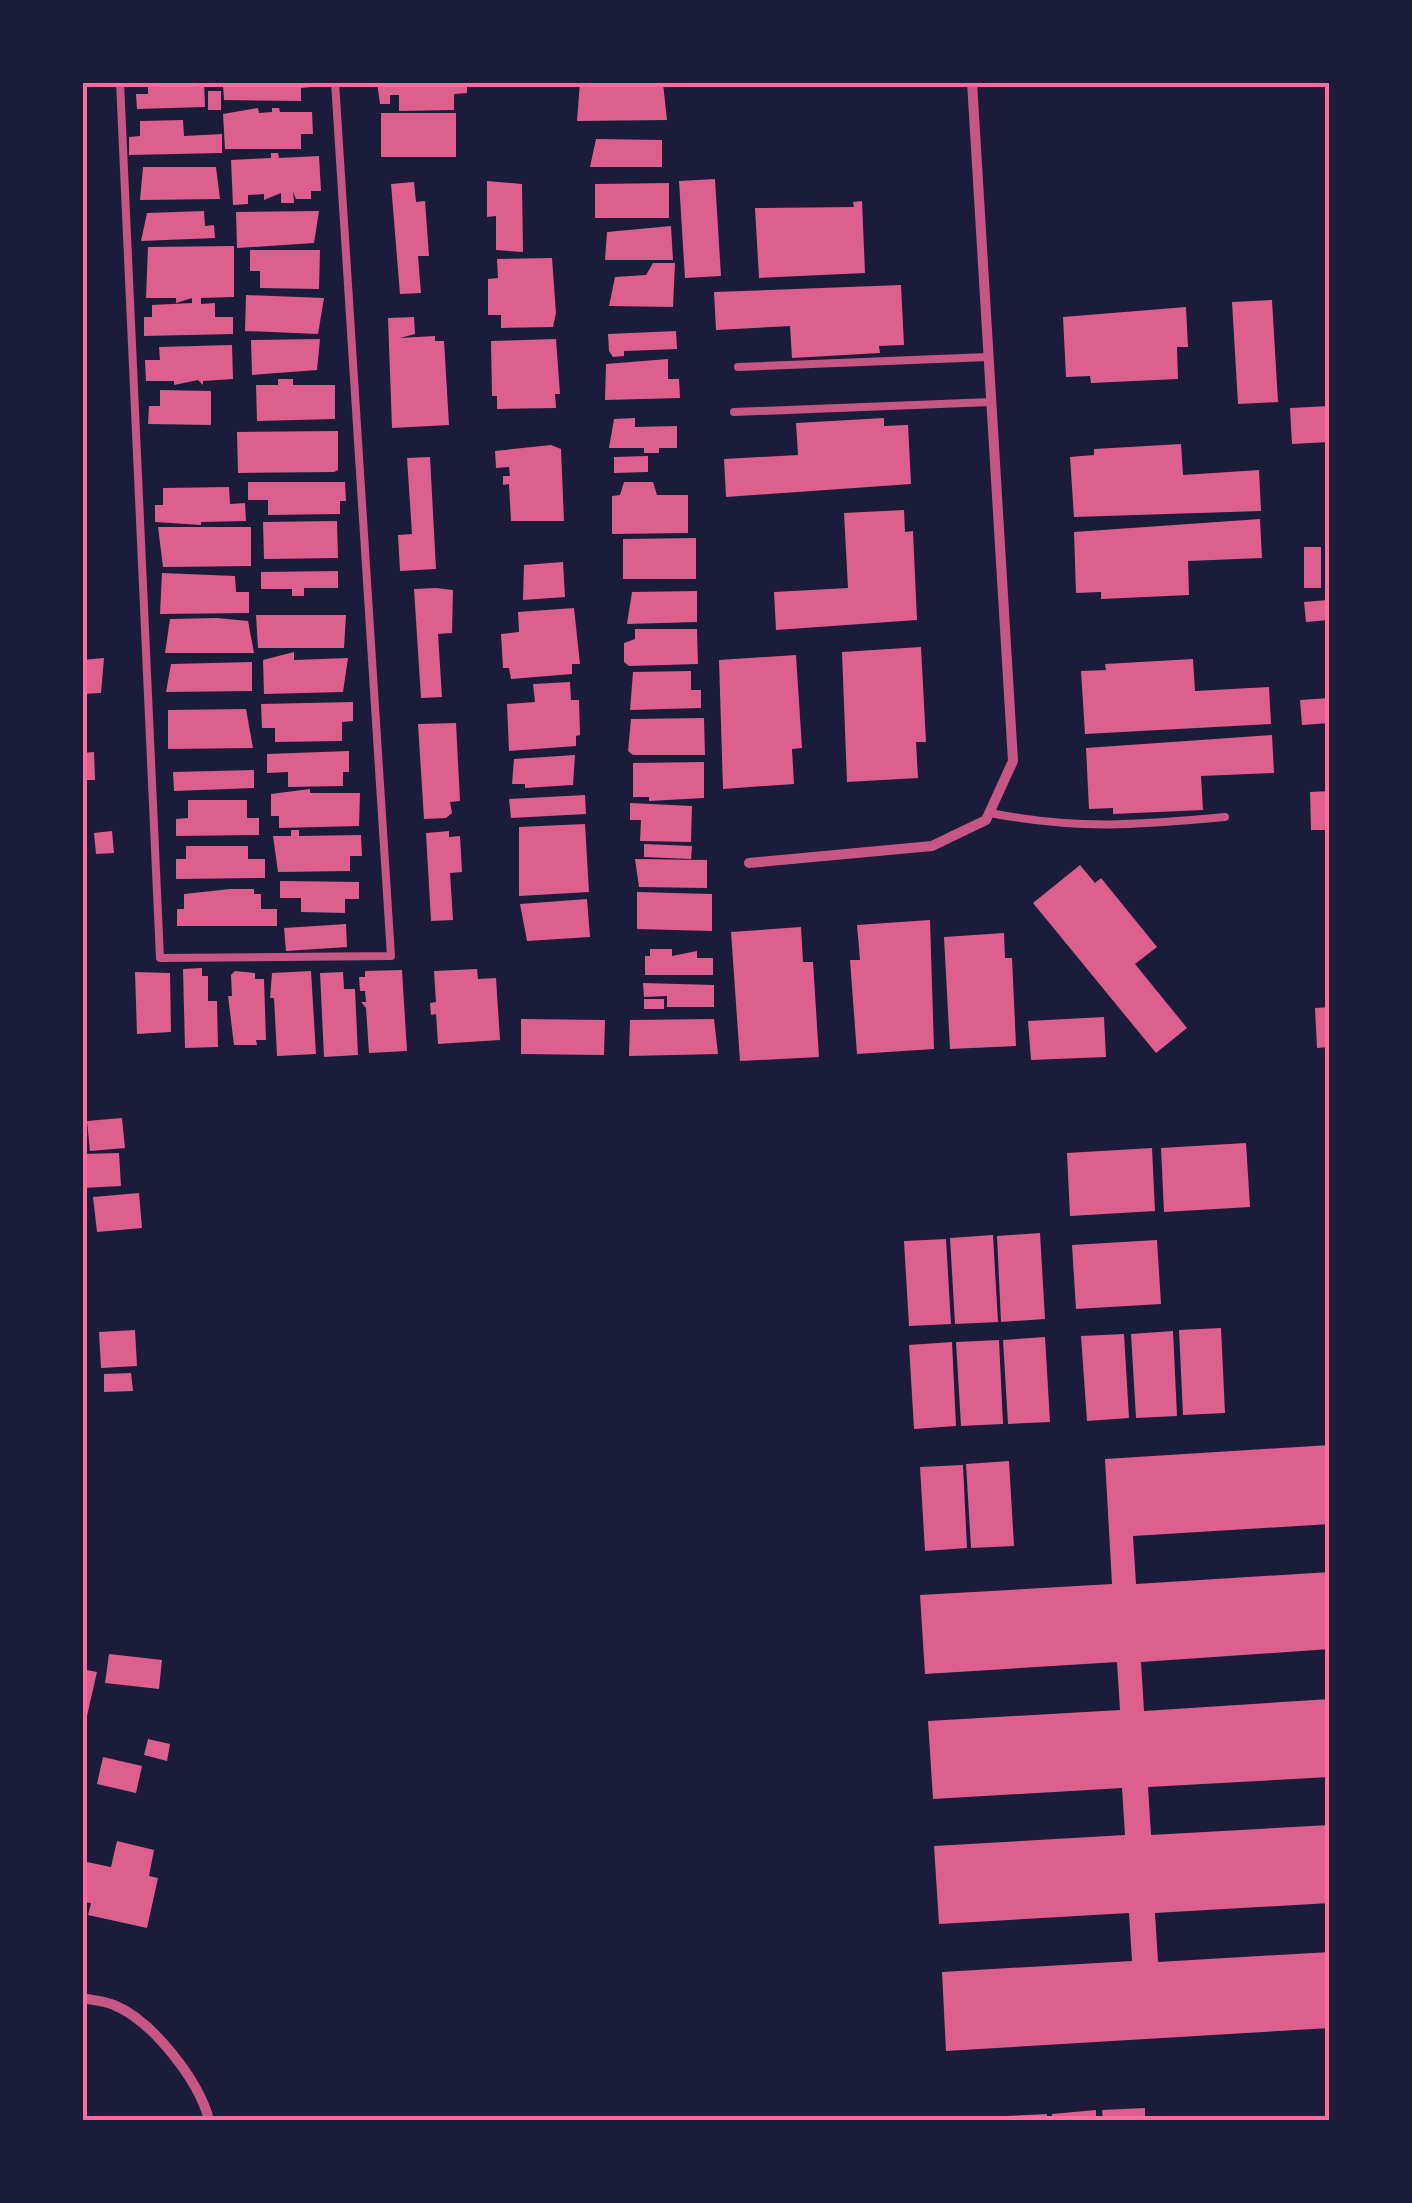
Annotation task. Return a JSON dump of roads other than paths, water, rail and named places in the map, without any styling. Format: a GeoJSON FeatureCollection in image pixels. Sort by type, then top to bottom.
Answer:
{"type":"FeatureCollection","features":[{"type":"Feature","properties":{"kind":"street"},"geometry":{"type":"LineString","coordinates":[[749,863],[932,846],[988,817],[1012,760],[972,82]]}},
{"type":"Feature","properties":{"kind":"street"},"geometry":{"type":"LineString","coordinates":[[82,1998],[115,2005],[165,2043],[205,2102],[210,2120]]}},
{"type":"Feature","properties":{"kind":"lane"},"geometry":{"type":"LineString","coordinates":[[120,82],[160,958],[392,956],[335,82]]}},
{"type":"Feature","properties":{"kind":"lane"},"geometry":{"type":"LineString","coordinates":[[738,367],[988,357]]}},
{"type":"Feature","properties":{"kind":"lane"},"geometry":{"type":"LineString","coordinates":[[734,412],[991,402]]}},
{"type":"Feature","properties":{"kind":"lane"},"geometry":{"type":"LineString","coordinates":[[988,817],[1056,826],[1115,827],[1225,817]]}}]}
